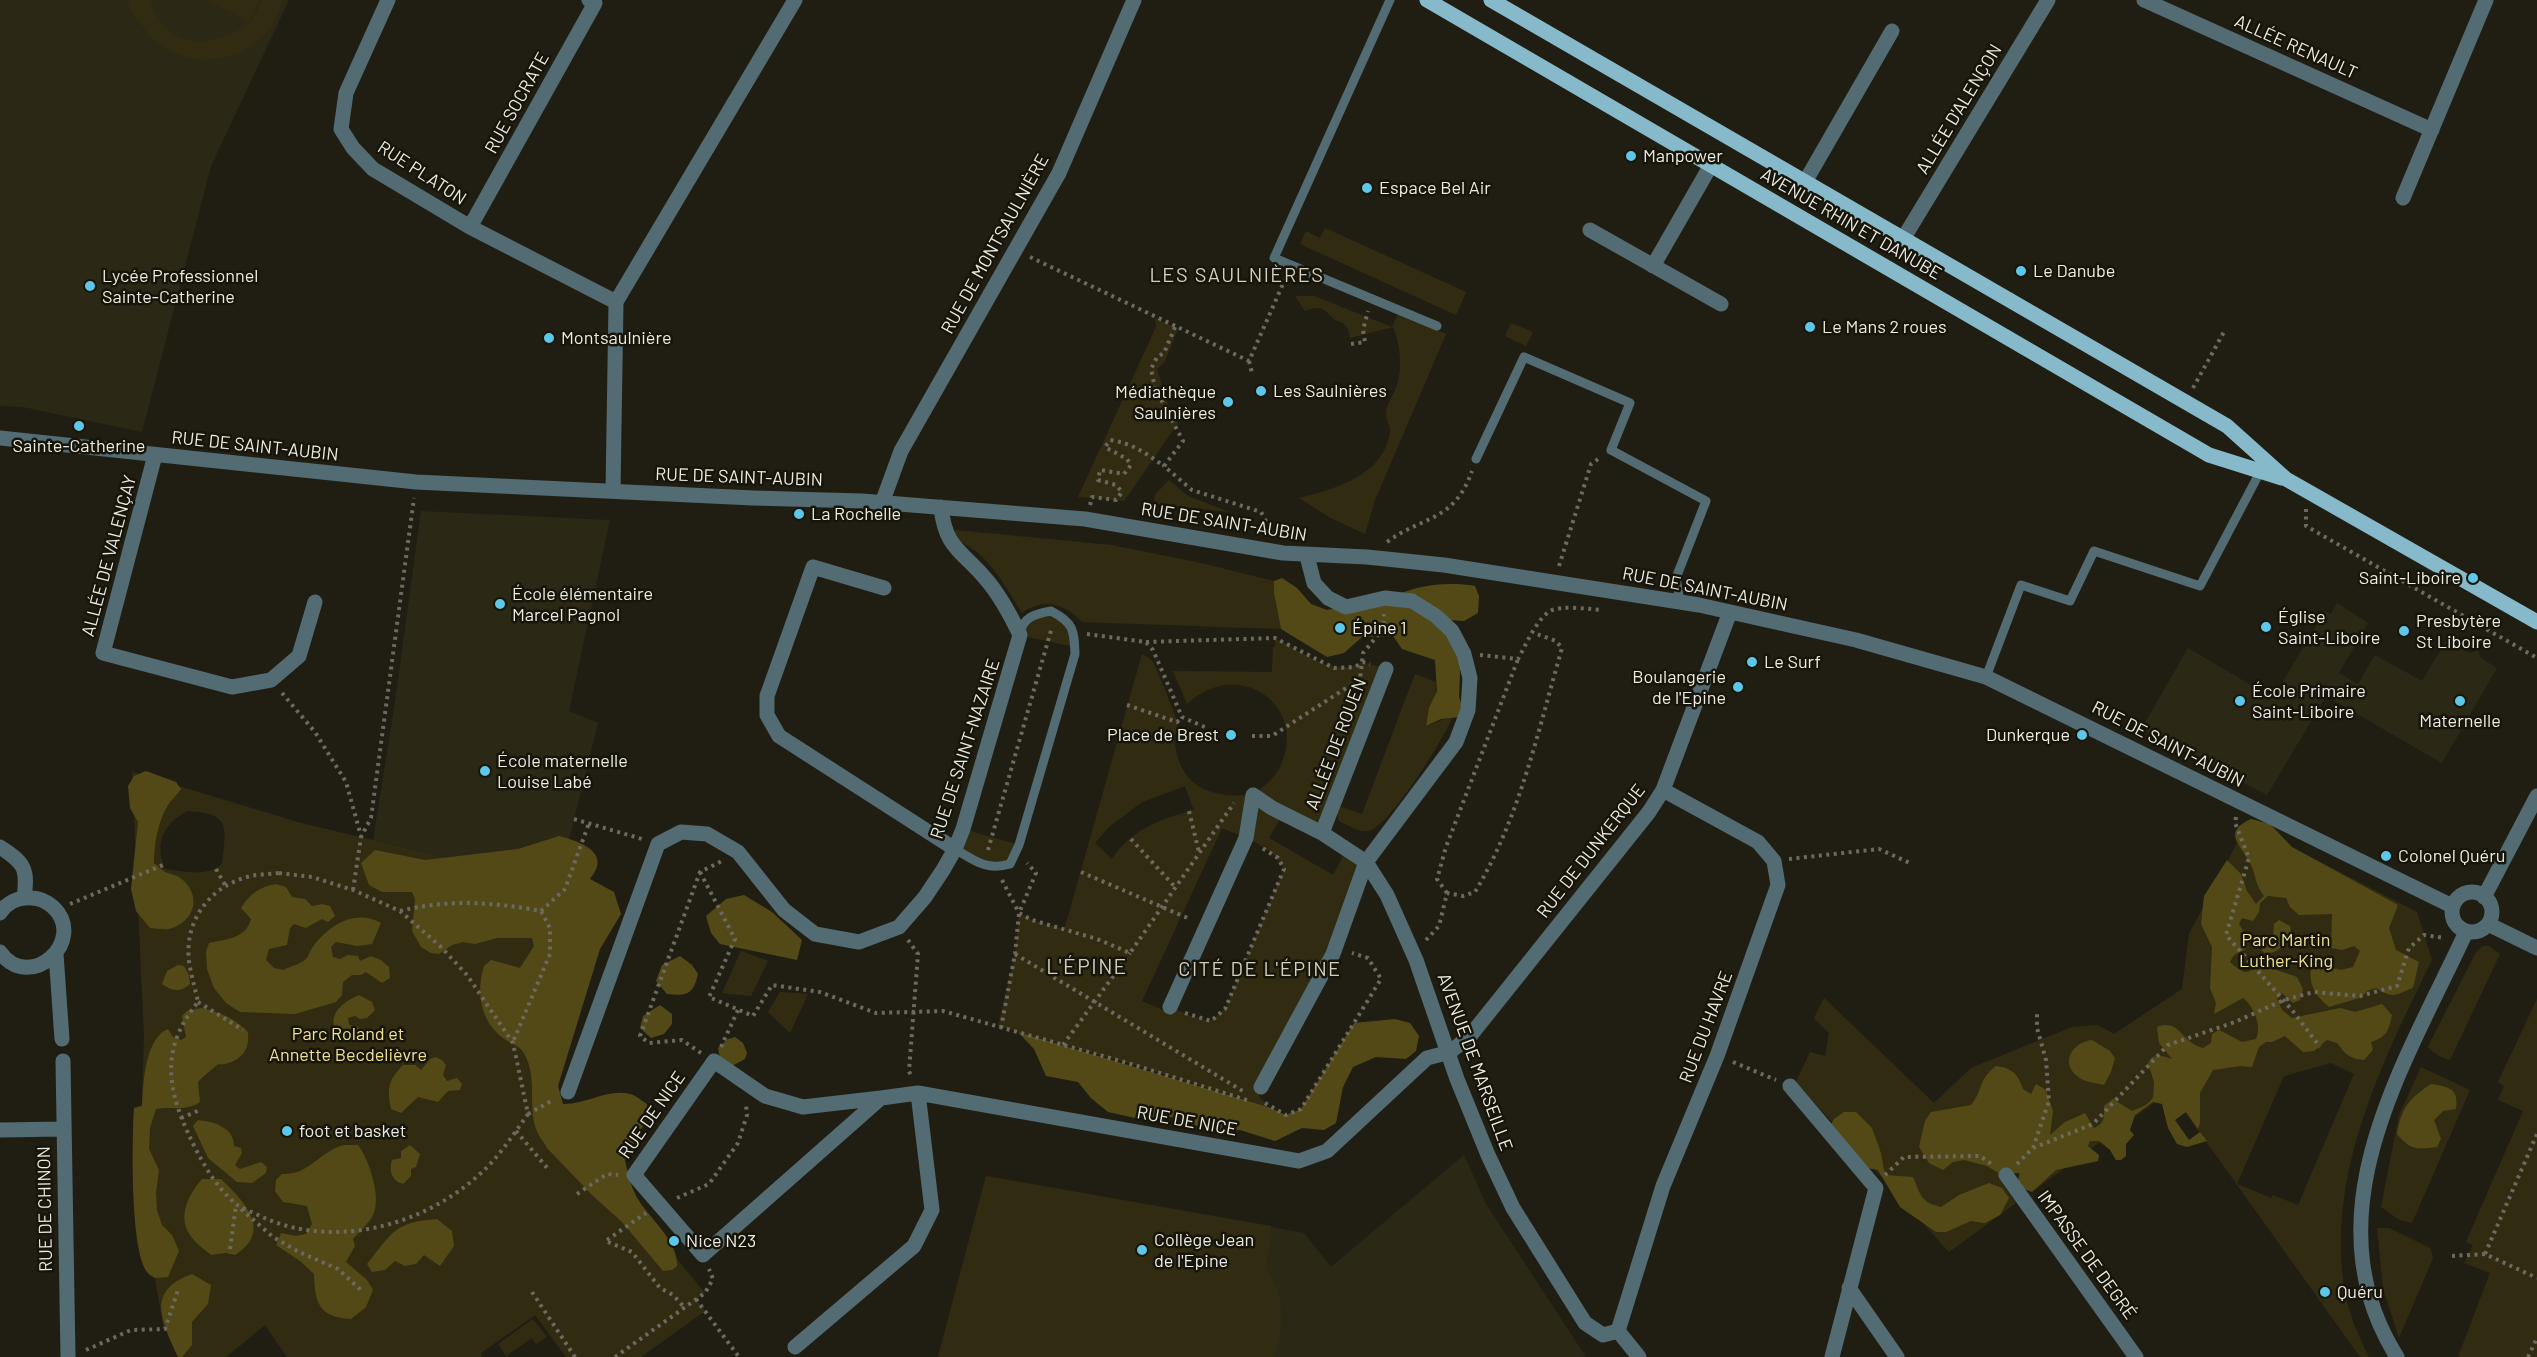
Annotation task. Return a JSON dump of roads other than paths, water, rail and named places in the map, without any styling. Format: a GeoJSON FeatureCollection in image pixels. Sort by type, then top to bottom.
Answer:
{"type":"FeatureCollection","features":[{"type":"Feature","properties":{"kind":"main road","name":"AVENUE RHIN ET DANUBE"},"geometry":{"type":"LineString","coordinates":[[1427,0],[2209,455],[2286,479]]}},
{"type":"Feature","properties":{"kind":"main road","name":"AVENUE RHIN ET DANUBE"},"geometry":{"type":"LineString","coordinates":[[1491,0],[2227,426],[2286,479]]}},
{"type":"Feature","properties":{"kind":"main road"},"geometry":{"type":"LineString","coordinates":[[2286,479],[2537,622]]}},
{"type":"Feature","properties":{"kind":"street","name":"RUE PLATON"},"geometry":{"type":"LineString","coordinates":[[388,0],[346,93],[341,129],[353,148],[373,169],[470,227],[616,302]]}},
{"type":"Feature","properties":{"kind":"street","name":"RUE SOCRATE"},"geometry":{"type":"LineString","coordinates":[[470,227],[595,3],[589,0]]}},
{"type":"Feature","properties":{"kind":"street"},"geometry":{"type":"LineString","coordinates":[[613,491],[616,302],[795,0]]}},
{"type":"Feature","properties":{"kind":"street","name":"RUE DE MONTSAULNIÈRE"},"geometry":{"type":"LineString","coordinates":[[882,503],[901,451],[1059,172],[1134,0]]}},
{"type":"Feature","properties":{"kind":"street","name":"ALLÉE D'ALENÇON"},"geometry":{"type":"LineString","coordinates":[[1903,239],[2048,0]]}},
{"type":"Feature","properties":{"kind":"street","name":"ALLÉE RENAULT"},"geometry":{"type":"LineString","coordinates":[[2145,0],[2432,130]]}},
{"type":"Feature","properties":{"kind":"street"},"geometry":{"type":"LineString","coordinates":[[2403,198],[2486,0]]}},
{"type":"Feature","properties":{"kind":"street"},"geometry":{"type":"LineString","coordinates":[[1805,182],[1892,31]]}},
{"type":"Feature","properties":{"kind":"street"},"geometry":{"type":"LineString","coordinates":[[1653,266],[1711,165]]}},
{"type":"Feature","properties":{"kind":"street"},"geometry":{"type":"LineString","coordinates":[[1590,230],[1721,304]]}},
{"type":"Feature","properties":{"kind":"street","name":"RUE DE SAINT-AUBIN"},"geometry":{"type":"LineString","coordinates":[[0,438],[416,482],[882,503],[1085,519],[1283,553],[1307,556],[1367,556],[1444,565],[1680,602],[1856,640],[1986,677],[2452,906]]}},
{"type":"Feature","properties":{"kind":"street","name":"ALLÉE DE VALENÇAY"},"geometry":{"type":"LineString","coordinates":[[155,455],[104,653],[232,687],[271,680],[299,656],[315,602]]}},
{"type":"Feature","properties":{"kind":"street"},"geometry":{"type":"LineString","coordinates":[[941,507],[947,534],[957,552],[985,578],[1009,611],[1020,635]]}},
{"type":"Feature","properties":{"kind":"street"},"geometry":{"type":"LineString","coordinates":[[1262,1087],[1333,954],[1366,862],[1456,742],[1468,710],[1470,678],[1464,654],[1452,631],[1436,616],[1412,601],[1385,598],[1346,607],[1328,598],[1314,583],[1307,556]]}},
{"type":"Feature","properties":{"kind":"street"},"geometry":{"type":"LineString","coordinates":[[884,588],[813,567],[767,696],[767,715],[779,736],[955,849]]}},
{"type":"Feature","properties":{"kind":"street","name":"RUE DE DUNKERQUE"},"geometry":{"type":"LineString","coordinates":[[1450,1052],[1470,1036],[1649,812],[1663,790],[1730,612]]}},
{"type":"Feature","properties":{"kind":"street","name":"RUE DE SAINT-NAZAIRE"},"geometry":{"type":"LineString","coordinates":[[568,1092],[658,844],[681,832],[707,834],[738,852],[784,910],[815,934],[859,942],[899,927],[925,897],[955,849],[1020,635]]}},
{"type":"Feature","properties":{"kind":"street","name":"ALLÉE DE ROUEN"},"geometry":{"type":"LineString","coordinates":[[1322,833],[1386,669]]}},
{"type":"Feature","properties":{"kind":"street","name":"RUE DU HAVRE"},"geometry":{"type":"LineString","coordinates":[[1618,1331],[1663,1186],[1717,1056],[1778,885],[1774,861],[1758,842],[1663,790]]}},
{"type":"Feature","properties":{"kind":"street","name":"AVENUE DE MARSEILLE"},"geometry":{"type":"LineString","coordinates":[[1170,1007],[1246,838],[1253,795],[1272,808],[1322,833],[1366,862],[1387,895],[1410,946],[1450,1052],[1457,1079],[1488,1155],[1513,1208],[1585,1323],[1603,1335],[1618,1331]]}},
{"type":"Feature","properties":{"kind":"street"},"geometry":{"type":"LineString","coordinates":[[2397,1357],[2386,1339],[2371,1304],[2362,1264],[2359,1231],[2363,1193],[2374,1138],[2393,1087],[2464,936],[2480,931],[2488,924],[2492,913],[2486,893],[2537,796]]}},
{"type":"Feature","properties":{"kind":"street"},"geometry":{"type":"LineString","coordinates":[[0,847],[21,863],[27,877],[24,898]]}},
{"type":"Feature","properties":{"kind":"street"},"geometry":{"type":"LineString","coordinates":[[2464,936],[2452,919],[2452,906],[2455,900],[2466,893],[2486,893]]}},
{"type":"Feature","properties":{"kind":"street"},"geometry":{"type":"LineString","coordinates":[[0,913],[12,901],[36,898],[46,902],[55,910],[61,920],[63,931],[62,943],[56,954],[47,962],[36,967],[23,967],[11,963],[0,952]]}},
{"type":"Feature","properties":{"kind":"street"},"geometry":{"type":"LineString","coordinates":[[2488,924],[2537,948]]}},
{"type":"Feature","properties":{"kind":"street"},"geometry":{"type":"LineString","coordinates":[[56,954],[62,1040]]}},
{"type":"Feature","properties":{"kind":"street","name":"RUE DE NICE"},"geometry":{"type":"LineString","coordinates":[[881,1098],[703,1255],[634,1175],[714,1061],[765,1096],[803,1107],[918,1093],[1299,1161],[1327,1151],[1427,1058],[1450,1052]]}},
{"type":"Feature","properties":{"kind":"street","name":"RUE DE CHINON"},"geometry":{"type":"LineString","coordinates":[[63,1061],[63,1130],[72,1355]]}},
{"type":"Feature","properties":{"kind":"street"},"geometry":{"type":"LineString","coordinates":[[1790,1086],[1876,1188],[1832,1357]]}},
{"type":"Feature","properties":{"kind":"street"},"geometry":{"type":"LineString","coordinates":[[795,1347],[914,1246],[932,1210],[918,1093]]}},
{"type":"Feature","properties":{"kind":"street"},"geometry":{"type":"LineString","coordinates":[[0,1130],[63,1130]]}},
{"type":"Feature","properties":{"kind":"street","name":"IMPASSE DE DEGRÉ"},"geometry":{"type":"LineString","coordinates":[[2006,1175],[2136,1357]]}},
{"type":"Feature","properties":{"kind":"street"},"geometry":{"type":"LineString","coordinates":[[1849,1288],[1897,1357]]}},
{"type":"Feature","properties":{"kind":"street"},"geometry":{"type":"LineString","coordinates":[[1618,1331],[1639,1357]]}},
{"type":"Feature","properties":{"kind":"lane"},"geometry":{"type":"LineString","coordinates":[[1390,0],[1274,258],[1437,326]]}},
{"type":"Feature","properties":{"kind":"lane"},"geometry":{"type":"LineString","coordinates":[[1476,459],[1524,357],[1630,403],[1611,450],[1706,501],[1676,578],[1680,602]]}},
{"type":"Feature","properties":{"kind":"lane"},"geometry":{"type":"LineString","coordinates":[[1986,677],[2020,585],[2070,601],[2094,551],[2200,586],[2260,472]]}},
{"type":"Feature","properties":{"kind":"lane"},"geometry":{"type":"LineString","coordinates":[[955,849],[983,865],[996,868],[1010,864],[1017,851],[1075,654],[1074,632],[1065,618],[1051,611],[1027,618],[1021,626],[1020,635]]}},
{"type":"Feature","properties":{"kind":"place","name":"Manpower"},"geometry":{"type":"Point","coordinates":[1631,156]}},
{"type":"Feature","properties":{"kind":"place","name":"Espace Bel Air"},"geometry":{"type":"Point","coordinates":[1367,188]}},
{"type":"Feature","properties":{"kind":"place","name":"Le Danube"},"geometry":{"type":"Point","coordinates":[2021,271]}},
{"type":"Feature","properties":{"kind":"place","name":"Lycée Professionnel Sainte-Catherine"},"geometry":{"type":"Point","coordinates":[90,286]}},
{"type":"Feature","properties":{"kind":"place","name":"Le Mans 2 roues"},"geometry":{"type":"Point","coordinates":[1810,327]}},
{"type":"Feature","properties":{"kind":"place","name":"Montsaulnière"},"geometry":{"type":"Point","coordinates":[549,338]}},
{"type":"Feature","properties":{"kind":"place","name":"Les Saulnières"},"geometry":{"type":"Point","coordinates":[1261,391]}},
{"type":"Feature","properties":{"kind":"place","name":"Médiathèque Saulnières"},"geometry":{"type":"Point","coordinates":[1228,402]}},
{"type":"Feature","properties":{"kind":"place","name":"Sainte-Catherine"},"geometry":{"type":"Point","coordinates":[79,426]}},
{"type":"Feature","properties":{"kind":"place","name":"La Rochelle"},"geometry":{"type":"Point","coordinates":[799,514]}},
{"type":"Feature","properties":{"kind":"place","name":"Saint-Liboire"},"geometry":{"type":"Point","coordinates":[2473,578]}},
{"type":"Feature","properties":{"kind":"place","name":"École élémentaire Marcel Pagnol"},"geometry":{"type":"Point","coordinates":[500,604]}},
{"type":"Feature","properties":{"kind":"place","name":"Église Saint-Liboire"},"geometry":{"type":"Point","coordinates":[2266,627]}},
{"type":"Feature","properties":{"kind":"place","name":"Épine 1"},"geometry":{"type":"Point","coordinates":[1340,628]}},
{"type":"Feature","properties":{"kind":"place","name":"Presbytère St Liboire"},"geometry":{"type":"Point","coordinates":[2404,631]}},
{"type":"Feature","properties":{"kind":"place","name":"Le Surf"},"geometry":{"type":"Point","coordinates":[1752,662]}},
{"type":"Feature","properties":{"kind":"place","name":"Boulangerie de l'Epine"},"geometry":{"type":"Point","coordinates":[1738,687]}},
{"type":"Feature","properties":{"kind":"place","name":"École Primaire Saint-Liboire"},"geometry":{"type":"Point","coordinates":[2240,701]}},
{"type":"Feature","properties":{"kind":"place","name":"Maternelle"},"geometry":{"type":"Point","coordinates":[2460,701]}},
{"type":"Feature","properties":{"kind":"place","name":"Place de Brest"},"geometry":{"type":"Point","coordinates":[1231,735]}},
{"type":"Feature","properties":{"kind":"place","name":"Dunkerque"},"geometry":{"type":"Point","coordinates":[2082,735]}},
{"type":"Feature","properties":{"kind":"place","name":"École maternelle Louise Labé"},"geometry":{"type":"Point","coordinates":[485,771]}},
{"type":"Feature","properties":{"kind":"place","name":"Colonel Quéru"},"geometry":{"type":"Point","coordinates":[2386,856]}},
{"type":"Feature","properties":{"kind":"place","name":"foot et basket"},"geometry":{"type":"Point","coordinates":[287,1131]}},
{"type":"Feature","properties":{"kind":"place","name":"Nice N23"},"geometry":{"type":"Point","coordinates":[674,1241]}},
{"type":"Feature","properties":{"kind":"place","name":"Collège Jean de l'Epine"},"geometry":{"type":"Point","coordinates":[1142,1250]}},
{"type":"Feature","properties":{"kind":"place","name":"Quéru"},"geometry":{"type":"Point","coordinates":[2325,1292]}},
{"type":"Feature","properties":{"kind":"district","name":"LES SAULNIÈRES"},"geometry":{"type":"Point","coordinates":[1237,275]}},
{"type":"Feature","properties":{"kind":"district","name":"L'ÉPINE"},"geometry":{"type":"Point","coordinates":[1087,967]}},
{"type":"Feature","properties":{"kind":"district","name":"CITÉ DE L'ÉPINE"},"geometry":{"type":"Point","coordinates":[1260,969]}},
{"type":"Feature","properties":{"kind":"park label","name":"Parc Martin Luther-King"},"geometry":{"type":"Point","coordinates":[2286,950]}},
{"type":"Feature","properties":{"kind":"park label","name":"Parc Roland et Annette Becdelièvre"},"geometry":{"type":"Point","coordinates":[348,1044]}}]}
